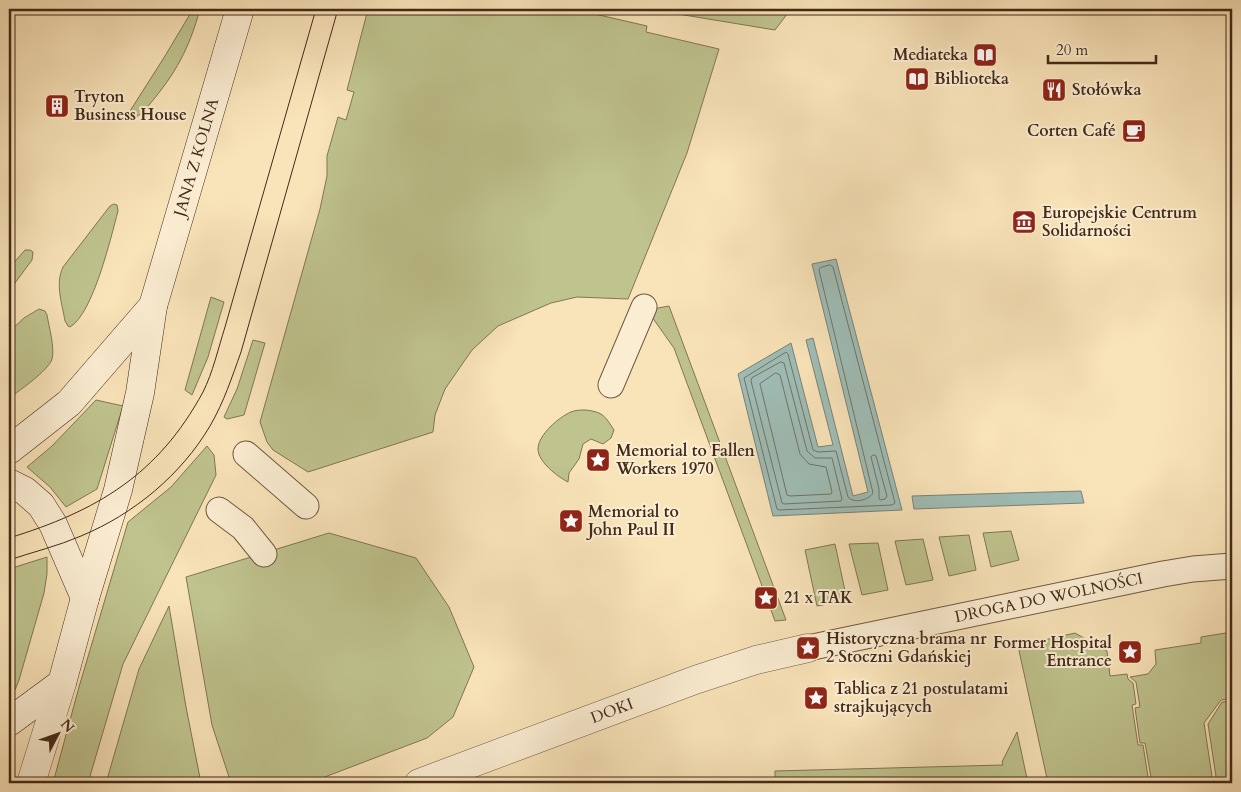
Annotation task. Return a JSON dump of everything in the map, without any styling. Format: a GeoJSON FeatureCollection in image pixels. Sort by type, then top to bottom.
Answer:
{"type":"FeatureCollection","features":[{"type":"Feature","properties":{"kind":"main road","name":"JANA Z KOLNA"},"geometry":{"type":"LineString","coordinates":[[31,783],[62,684],[85,598],[118,490],[140,393],[153,306],[240,9]]}},
{"type":"Feature","properties":{"kind":"main road","name":"JANA Z KOLNA"},"geometry":{"type":"LineString","coordinates":[[9,450],[69,403],[153,306]]}},
{"type":"Feature","properties":{"kind":"main road"},"geometry":{"type":"LineString","coordinates":[[9,482],[25,491],[45,511],[53,524],[85,598]]}},
{"type":"Feature","properties":{"kind":"main road","name":"DOKI"},"geometry":{"type":"LineString","coordinates":[[419,783],[695,680],[756,660],[808,648]]}},
{"type":"Feature","properties":{"kind":"main road"},"geometry":{"type":"LineString","coordinates":[[9,722],[62,684]]}},
{"type":"Feature","properties":{"kind":"street"},"geometry":{"type":"LineString","coordinates":[[611,385],[644,307]]}},
{"type":"Feature","properties":{"kind":"street"},"geometry":{"type":"LineString","coordinates":[[246,454],[306,506]]}},
{"type":"Feature","properties":{"kind":"street"},"geometry":{"type":"LineString","coordinates":[[219,510],[243,528],[264,554]]}},
{"type":"Feature","properties":{"kind":"street","name":"DROGA DO WOLNOŚCI"},"geometry":{"type":"LineString","coordinates":[[808,648],[1163,574],[1201,568],[1232,566]]}},
{"type":"Feature","properties":{"kind":"green space"},"geometry":{"type":"Polygon","coordinates":[[[193,9],[200,9],[186,49],[174,71],[143,112],[136,117],[130,118],[128,116],[130,111],[193,9]]]}},
{"type":"Feature","properties":{"kind":"green space"},"geometry":{"type":"Polygon","coordinates":[[[368,9],[573,9],[647,26],[646,32],[719,49],[687,153],[628,299],[577,297],[551,303],[498,326],[472,350],[445,389],[435,415],[433,432],[308,472],[273,450],[267,442],[260,422],[320,209],[327,176],[327,156],[338,117],[346,120],[354,92],[347,90],[368,9]]]}},
{"type":"Feature","properties":{"kind":"green space"},"geometry":{"type":"Polygon","coordinates":[[[685,9],[791,9],[775,30],[678,14],[685,9]]]}},
{"type":"Feature","properties":{"kind":"green space"},"geometry":{"type":"Polygon","coordinates":[[[117,205],[118,211],[100,274],[86,307],[70,327],[65,321],[59,287],[63,267],[110,206],[117,205]]]}},
{"type":"Feature","properties":{"kind":"green space"},"geometry":{"type":"Polygon","coordinates":[[[25,250],[33,252],[32,260],[9,291],[9,268],[25,250]]]}},
{"type":"Feature","properties":{"kind":"green space"},"geometry":{"type":"Polygon","coordinates":[[[211,297],[224,302],[208,357],[192,395],[185,390],[211,297]]]}},
{"type":"Feature","properties":{"kind":"green space"},"geometry":{"type":"Polygon","coordinates":[[[669,306],[786,620],[775,621],[674,348],[647,310],[669,306]]]}},
{"type":"Feature","properties":{"kind":"green space"},"geometry":{"type":"Polygon","coordinates":[[[39,309],[45,311],[47,315],[52,343],[52,359],[50,364],[40,374],[9,398],[9,332],[24,318],[39,309]]]}},
{"type":"Feature","properties":{"kind":"green space"},"geometry":{"type":"Polygon","coordinates":[[[253,340],[265,343],[244,415],[227,419],[224,417],[237,389],[253,340]]]}},
{"type":"Feature","properties":{"kind":"green space"},"geometry":{"type":"Polygon","coordinates":[[[96,400],[123,406],[97,489],[66,507],[50,487],[27,467],[52,446],[96,400]]]}},
{"type":"Feature","properties":{"kind":"green space"},"geometry":{"type":"Polygon","coordinates":[[[578,410],[586,410],[603,416],[614,430],[611,438],[603,444],[591,439],[583,444],[579,459],[569,473],[568,482],[554,473],[541,459],[538,449],[539,444],[545,432],[566,414],[578,410]]]}},
{"type":"Feature","properties":{"kind":"green space"},"geometry":{"type":"Polygon","coordinates":[[[207,446],[214,455],[216,475],[123,664],[88,783],[53,783],[79,687],[128,522],[171,487],[207,446]]]}},
{"type":"Feature","properties":{"kind":"green space"},"geometry":{"type":"Polygon","coordinates":[[[1011,531],[1019,560],[991,567],[983,533],[1011,531]]]}},
{"type":"Feature","properties":{"kind":"green space"},"geometry":{"type":"Polygon","coordinates":[[[329,533],[416,558],[449,607],[474,667],[453,717],[427,738],[309,783],[231,783],[212,725],[186,577],[329,533]]]}},
{"type":"Feature","properties":{"kind":"green space"},"geometry":{"type":"Polygon","coordinates":[[[969,535],[976,570],[949,576],[939,537],[969,535]]]}},
{"type":"Feature","properties":{"kind":"green space"},"geometry":{"type":"Polygon","coordinates":[[[923,539],[933,580],[906,585],[895,541],[923,539]]]}},
{"type":"Feature","properties":{"kind":"green space"},"geometry":{"type":"Polygon","coordinates":[[[878,543],[888,590],[862,595],[849,544],[878,543]]]}},
{"type":"Feature","properties":{"kind":"green space"},"geometry":{"type":"Polygon","coordinates":[[[835,544],[847,600],[817,606],[805,550],[835,544]]]}},
{"type":"Feature","properties":{"kind":"green space"},"geometry":{"type":"Polygon","coordinates":[[[47,557],[44,593],[19,680],[15,690],[9,696],[9,569],[47,557]]]}},
{"type":"Feature","properties":{"kind":"green space"},"geometry":{"type":"Polygon","coordinates":[[[169,606],[201,783],[106,783],[139,669],[169,606]]]}},
{"type":"Feature","properties":{"kind":"green space"},"geometry":{"type":"Polygon","coordinates":[[[1232,632],[1232,698],[1221,700],[1204,723],[1213,783],[1152,783],[1145,743],[1140,743],[1135,708],[1140,707],[1136,682],[1130,677],[1148,674],[1156,664],[1155,650],[1201,643],[1201,637],[1232,632]]]}},
{"type":"Feature","properties":{"kind":"green space"},"geometry":{"type":"Polygon","coordinates":[[[1075,633],[1107,651],[1110,676],[1127,674],[1128,679],[1133,683],[1136,704],[1132,705],[1138,745],[1143,745],[1149,783],[1048,783],[1018,646],[1075,633]]]}},
{"type":"Feature","properties":{"kind":"green space"},"geometry":{"type":"Polygon","coordinates":[[[1232,701],[1232,783],[1217,783],[1208,724],[1222,702],[1232,701]]]}},
{"type":"Feature","properties":{"kind":"green space"},"geometry":{"type":"Polygon","coordinates":[[[1017,732],[1028,783],[775,783],[775,771],[1003,765],[1002,762],[1017,732]]]}},
{"type":"Feature","properties":{"kind":"water"},"geometry":{"type":"Polygon","coordinates":[[[836,259],[902,510],[773,516],[738,374],[791,343],[818,447],[833,445],[806,340],[813,338],[853,496],[868,492],[812,264],[836,259]]]}},
{"type":"Feature","properties":{"kind":"water"},"geometry":{"type":"Polygon","coordinates":[[[1081,491],[1084,503],[914,509],[912,496],[1081,491]]]}},
{"type":"Feature","properties":{"kind":"tram line"},"geometry":{"type":"LineString","coordinates":[[9,538],[70,515],[97,502],[122,486],[145,468],[166,446],[185,421],[203,392],[213,368],[316,9]]}},
{"type":"Feature","properties":{"kind":"tram line"},"geometry":{"type":"LineString","coordinates":[[9,560],[81,536],[119,516],[170,477],[185,461],[210,426],[224,399],[241,352],[338,9]]}},
{"type":"Feature","properties":{"kind":"place","name":"Mediateka"},"geometry":{"type":"Point","coordinates":[985,55]}},
{"type":"Feature","properties":{"kind":"place","name":"Biblioteka"},"geometry":{"type":"Point","coordinates":[917,79]}},
{"type":"Feature","properties":{"kind":"place","name":"Stołówka"},"geometry":{"type":"Point","coordinates":[1054,90]}},
{"type":"Feature","properties":{"kind":"place","name":"Tryton Business House"},"geometry":{"type":"Point","coordinates":[57,106]}},
{"type":"Feature","properties":{"kind":"place","name":"Corten Café"},"geometry":{"type":"Point","coordinates":[1134,131]}},
{"type":"Feature","properties":{"kind":"place","name":"Europejskie Centrum Solidarności"},"geometry":{"type":"Point","coordinates":[1024,222]}},
{"type":"Feature","properties":{"kind":"place","name":"Memorial to Fallen Workers 1970"},"geometry":{"type":"Point","coordinates":[598,460]}},
{"type":"Feature","properties":{"kind":"place","name":"Memorial to John Paul II"},"geometry":{"type":"Point","coordinates":[571,521]}},
{"type":"Feature","properties":{"kind":"place","name":"21 x TAK"},"geometry":{"type":"Point","coordinates":[766,598]}},
{"type":"Feature","properties":{"kind":"place","name":"Historyczna brama nr 2 Stoczni Gdańskiej"},"geometry":{"type":"Point","coordinates":[808,648]}},
{"type":"Feature","properties":{"kind":"place","name":"Former Hospital Entrance"},"geometry":{"type":"Point","coordinates":[1130,652]}},
{"type":"Feature","properties":{"kind":"place","name":"Tablica z 21 postulatami strajkujących"},"geometry":{"type":"Point","coordinates":[816,698]}}]}
